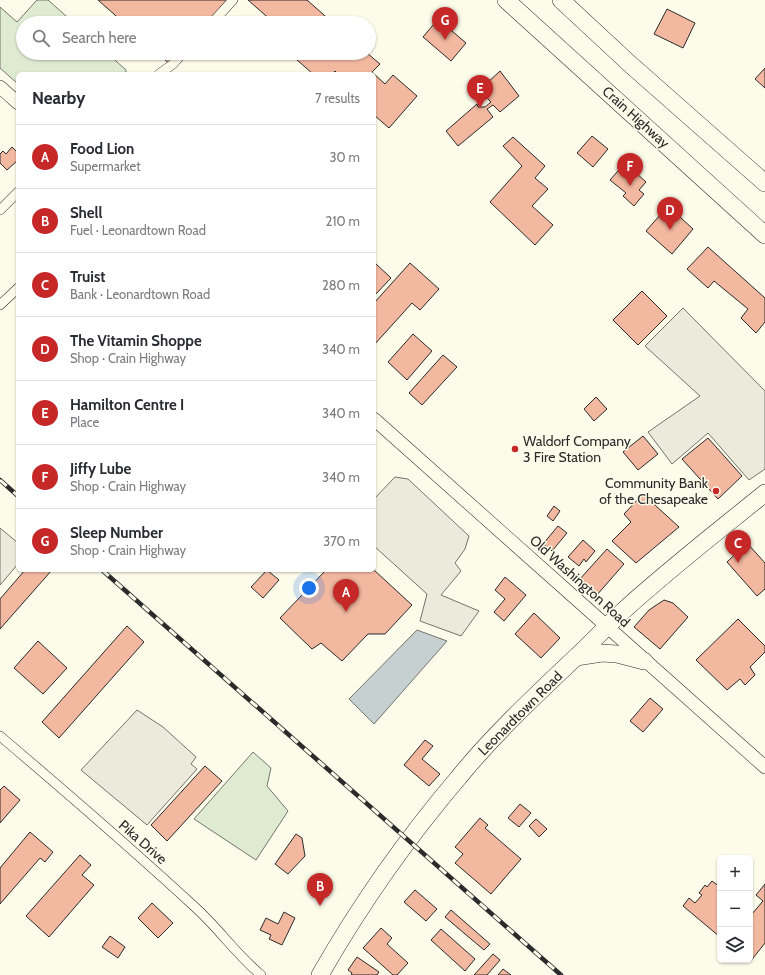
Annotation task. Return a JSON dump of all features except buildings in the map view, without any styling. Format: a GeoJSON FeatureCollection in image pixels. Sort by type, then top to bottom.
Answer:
{"type":"FeatureCollection","features":[{"type":"Feature","properties":{"kind":"highway","name":"Crain Highway"},"geometry":{"type":"LineString","coordinates":[[506,0],[765,234]]}},
{"type":"Feature","properties":{"kind":"highway"},"geometry":{"type":"LineString","coordinates":[[561,0],[631,65],[765,183]]}},
{"type":"Feature","properties":{"kind":"highway"},"geometry":{"type":"LineString","coordinates":[[736,208],[765,238]]}},
{"type":"Feature","properties":{"kind":"highway","name":"Leonardtown Road"},"geometry":{"type":"LineString","coordinates":[[320,975],[359,912],[405,846],[459,776],[517,713],[607,626],[659,580],[765,493]]}},
{"type":"Feature","properties":{"kind":"highway"},"geometry":{"type":"LineString","coordinates":[[576,657],[602,653],[617,654],[644,661]]}},
{"type":"Feature","properties":{"kind":"main road"},"geometry":{"type":"LineString","coordinates":[[0,87],[16,101]]}},
{"type":"Feature","properties":{"kind":"main road","name":"Old Washington Road"},"geometry":{"type":"LineString","coordinates":[[376,421],[607,626],[644,661],[765,767]]}},
{"type":"Feature","properties":{"kind":"street"},"geometry":{"type":"LineString","coordinates":[[218,16],[233,0]]}},
{"type":"Feature","properties":{"kind":"street"},"geometry":{"type":"LineString","coordinates":[[162,72],[177,60]]}},
{"type":"Feature","properties":{"kind":"street"},"geometry":{"type":"LineString","coordinates":[[0,210],[16,194]]}},
{"type":"Feature","properties":{"kind":"street"},"geometry":{"type":"LineString","coordinates":[[0,305],[16,290]]}},
{"type":"Feature","properties":{"kind":"street","name":"Pika Drive"},"geometry":{"type":"LineString","coordinates":[[0,736],[201,912],[249,965],[261,975]]}},
{"type":"Feature","properties":{"kind":"green space"},"geometry":{"type":"Polygon","coordinates":[[[37,0],[48,0],[66,16],[22,16],[37,0]]]}},
{"type":"Feature","properties":{"kind":"green space"},"geometry":{"type":"Polygon","coordinates":[[[0,7],[16,21],[16,60],[115,60],[126,70],[126,72],[16,72],[16,82],[0,68],[0,7]]]}},
{"type":"Feature","properties":{"kind":"green space"},"geometry":{"type":"Polygon","coordinates":[[[253,752],[271,768],[267,786],[288,811],[256,860],[194,819],[253,752]]]}},
{"type":"Feature","properties":{"kind":"shaded area"},"geometry":{"type":"Polygon","coordinates":[[[683,308],[765,391],[765,469],[749,480],[708,433],[672,464],[648,432],[700,396],[645,346],[683,308]]]}},
{"type":"Feature","properties":{"kind":"shaded area"},"geometry":{"type":"Polygon","coordinates":[[[395,477],[408,479],[469,536],[465,549],[455,563],[461,571],[441,595],[479,611],[461,636],[420,621],[427,594],[376,548],[376,497],[395,477]]]}},
{"type":"Feature","properties":{"kind":"shaded area"},"geometry":{"type":"Polygon","coordinates":[[[0,528],[16,541],[16,566],[0,585],[0,528]]]}},
{"type":"Feature","properties":{"kind":"shaded area"},"geometry":{"type":"Polygon","coordinates":[[[417,630],[447,641],[374,724],[349,699],[417,630]]]}},
{"type":"Feature","properties":{"kind":"shaded area"},"geometry":{"type":"Polygon","coordinates":[[[137,710],[163,727],[196,757],[191,764],[197,769],[147,825],[81,770],[137,710]]]}},
{"type":"Feature","properties":{"kind":"railway"},"geometry":{"type":"LineString","coordinates":[[0,480],[16,494]]}},
{"type":"Feature","properties":{"kind":"railway"},"geometry":{"type":"LineString","coordinates":[[104,572],[561,975]]}},
{"type":"Feature","properties":{"kind":"place","name":"Sleep Number"},"geometry":{"type":"Point","coordinates":[445,40]}},
{"type":"Feature","properties":{"kind":"place","name":"Hamilton Centre I"},"geometry":{"type":"Point","coordinates":[480,108]}},
{"type":"Feature","properties":{"kind":"place","name":"Jiffy Lube"},"geometry":{"type":"Point","coordinates":[630,186]}},
{"type":"Feature","properties":{"kind":"place","name":"The Vitamin Shoppe"},"geometry":{"type":"Point","coordinates":[670,230]}},
{"type":"Feature","properties":{"kind":"place","name":"Waldorf Company 3 Fire Station"},"geometry":{"type":"Point","coordinates":[515,449]}},
{"type":"Feature","properties":{"kind":"place","name":"Community Bank of the Chesapeake"},"geometry":{"type":"Point","coordinates":[716,491]}},
{"type":"Feature","properties":{"kind":"place","name":"Truist"},"geometry":{"type":"Point","coordinates":[738,563]}},
{"type":"Feature","properties":{"kind":"place","name":"Food Lion"},"geometry":{"type":"Point","coordinates":[346,612]}},
{"type":"Feature","properties":{"kind":"place","name":"Shell"},"geometry":{"type":"Point","coordinates":[320,906]}}]}
